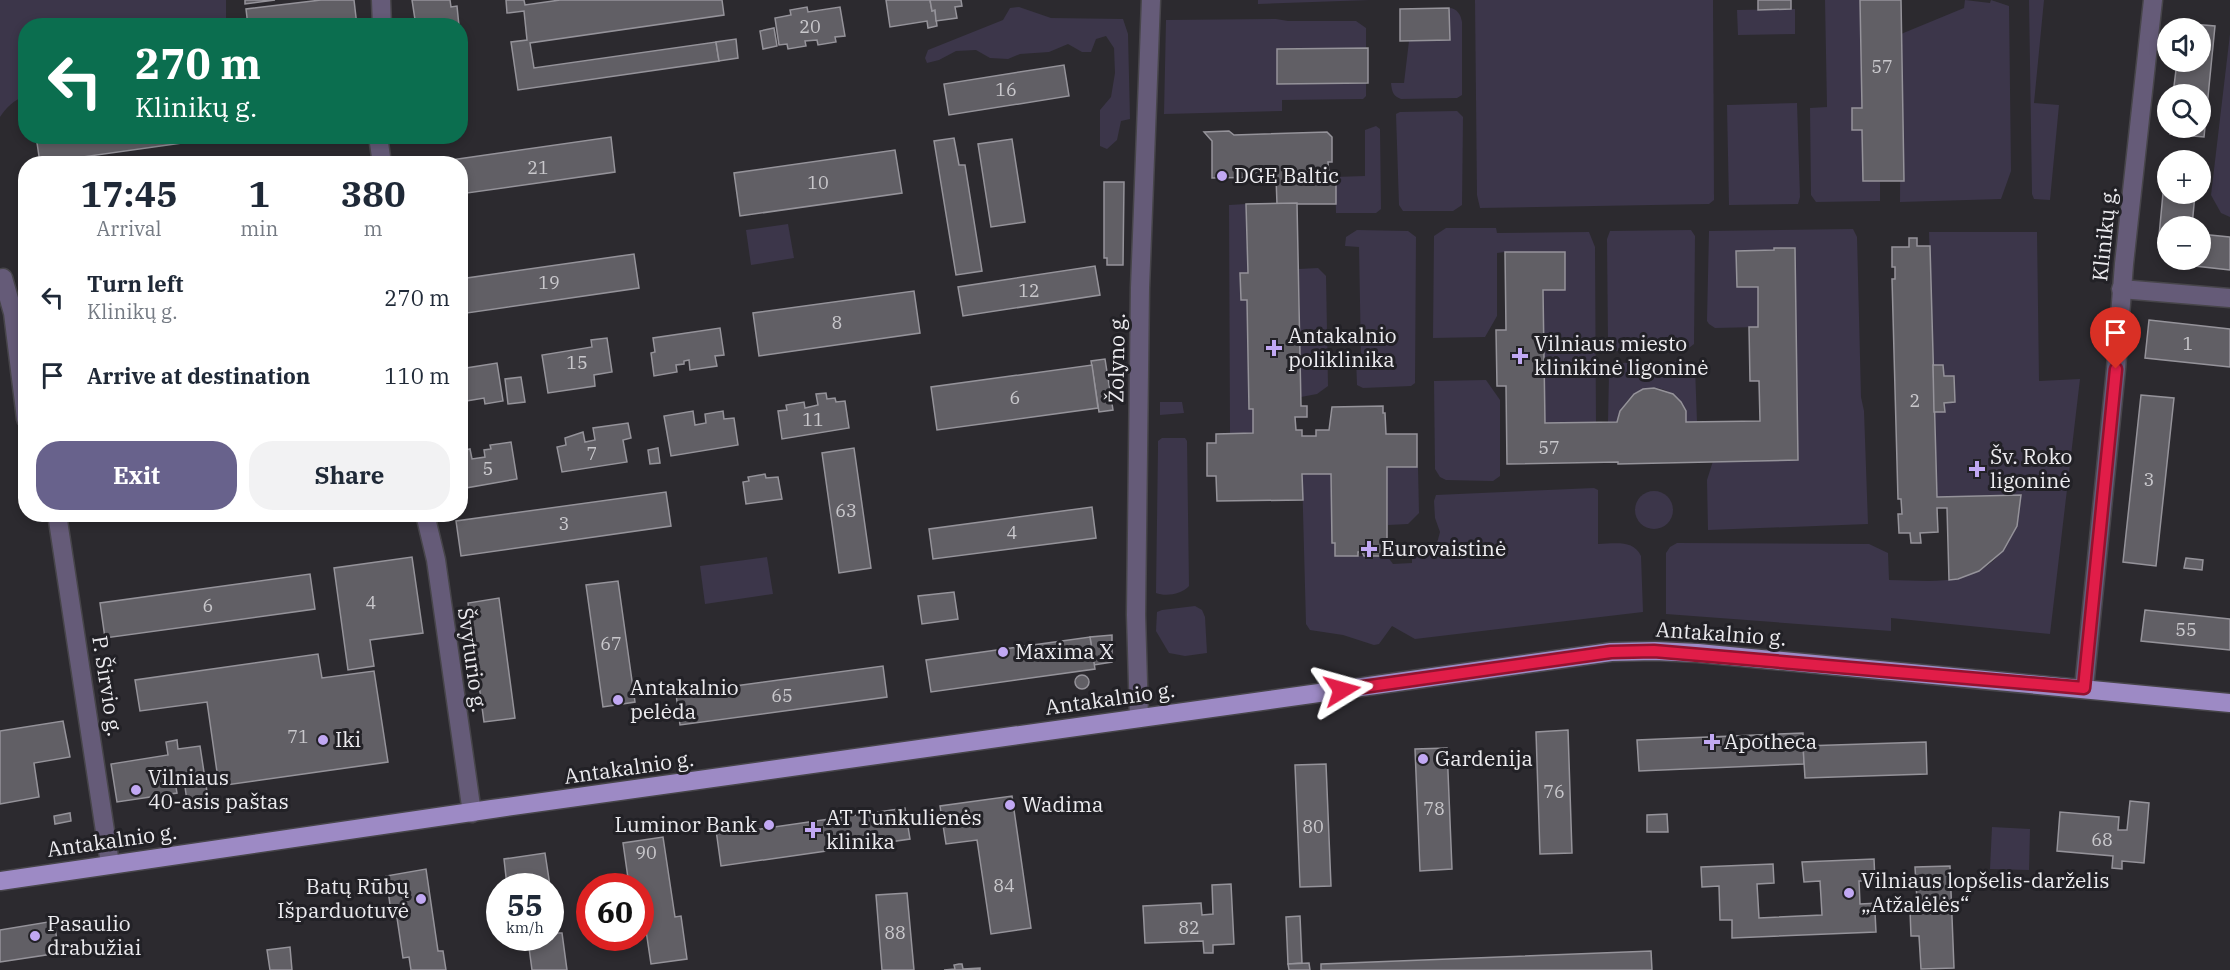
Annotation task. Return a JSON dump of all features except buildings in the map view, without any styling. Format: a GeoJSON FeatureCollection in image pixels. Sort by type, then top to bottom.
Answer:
{"type":"FeatureCollection","features":[{"type":"Feature","properties":{"kind":"main road","name":"Antakalnio g."},"geometry":{"type":"LineString","coordinates":[[0,881],[1611,652],[1698,653],[2230,703]]}},
{"type":"Feature","properties":{"kind":"street"},"geometry":{"type":"LineString","coordinates":[[381,0],[381,18]]}},
{"type":"Feature","properties":{"kind":"street","name":"Žolyno g."},"geometry":{"type":"LineString","coordinates":[[1139,718],[1136,615],[1140,288],[1150,0]]}},
{"type":"Feature","properties":{"kind":"street","name":"Klinikų g."},"geometry":{"type":"LineString","coordinates":[[2084,688],[2116,369],[2121,289],[2153,0]]}},
{"type":"Feature","properties":{"kind":"street"},"geometry":{"type":"LineString","coordinates":[[3,278],[13,313],[18,354]]}},
{"type":"Feature","properties":{"kind":"street"},"geometry":{"type":"LineString","coordinates":[[2121,289],[2230,298]]}},
{"type":"Feature","properties":{"kind":"street","name":"P. Širvio g."},"geometry":{"type":"LineString","coordinates":[[58,522],[110,864]]}},
{"type":"Feature","properties":{"kind":"street","name":"Švyturio g."},"geometry":{"type":"LineString","coordinates":[[427,522],[437,569],[472,813]]}},
{"type":"Feature","properties":{"kind":"shaded area"},"geometry":{"type":"Polygon","coordinates":[[[0,0],[226,0],[226,18],[18,18],[18,100],[7,107],[0,117],[0,0]]]}},
{"type":"Feature","properties":{"kind":"shaded area"},"geometry":{"type":"Polygon","coordinates":[[[1258,0],[1370,0],[1258,4],[1258,0]]]}},
{"type":"Feature","properties":{"kind":"shaded area"},"geometry":{"type":"Polygon","coordinates":[[[1475,0],[1713,0],[1714,200],[1709,204],[1480,208],[1477,195],[1475,0]]]}},
{"type":"Feature","properties":{"kind":"shaded area"},"geometry":{"type":"Polygon","coordinates":[[[1825,0],[1860,0],[1862,108],[1852,108],[1852,130],[1862,130],[1863,181],[1880,181],[1880,201],[1816,202],[1811,195],[1810,108],[1827,107],[1825,0]]]}},
{"type":"Feature","properties":{"kind":"shaded area"},"geometry":{"type":"Polygon","coordinates":[[[1965,0],[1990,3],[1991,0],[2009,6],[2011,171],[2001,199],[1900,202],[1901,34],[1964,8],[1965,0]]]}},
{"type":"Feature","properties":{"kind":"shaded area"},"geometry":{"type":"Polygon","coordinates":[[[2029,0],[2044,0],[2034,103],[2059,105],[2050,200],[2034,199],[2032,194],[2029,0]]]}},
{"type":"Feature","properties":{"kind":"shaded area"},"geometry":{"type":"Polygon","coordinates":[[[1019,7],[1051,18],[1123,19],[1128,34],[1130,119],[1121,121],[1117,140],[1107,149],[1100,146],[1100,110],[1111,97],[1115,73],[1114,48],[1106,36],[1096,39],[1091,52],[1082,52],[1068,44],[1049,52],[1020,54],[1008,59],[990,58],[976,50],[956,51],[939,60],[927,63],[925,58],[928,50],[1003,20],[1010,8],[1019,7]]]}},
{"type":"Feature","properties":{"kind":"shaded area"},"geometry":{"type":"Polygon","coordinates":[[[1449,8],[1458,12],[1462,22],[1462,95],[1457,98],[1398,98],[1393,93],[1391,83],[1404,83],[1409,41],[1449,40],[1449,8]]]}},
{"type":"Feature","properties":{"kind":"shaded area"},"geometry":{"type":"Polygon","coordinates":[[[1795,9],[1795,34],[1738,35],[1737,10],[1795,9]]]}},
{"type":"Feature","properties":{"kind":"shaded area"},"geometry":{"type":"Polygon","coordinates":[[[1166,20],[1356,21],[1366,28],[1366,48],[1277,50],[1277,84],[1366,83],[1366,96],[1363,99],[1282,100],[1282,111],[1164,114],[1166,20]]]}},
{"type":"Feature","properties":{"kind":"shaded area"},"geometry":{"type":"Polygon","coordinates":[[[2230,34],[2230,217],[2221,213],[2211,195],[2230,34]]]}},
{"type":"Feature","properties":{"kind":"shaded area"},"geometry":{"type":"Polygon","coordinates":[[[1797,103],[1800,197],[1798,204],[1729,205],[1727,105],[1797,103]]]}},
{"type":"Feature","properties":{"kind":"shaded area"},"geometry":{"type":"Polygon","coordinates":[[[1457,111],[1463,117],[1462,205],[1453,211],[1403,211],[1399,205],[1396,114],[1400,112],[1457,111]]]}},
{"type":"Feature","properties":{"kind":"shaded area"},"geometry":{"type":"Polygon","coordinates":[[[1376,126],[1380,129],[1381,209],[1376,213],[1336,213],[1335,177],[1365,176],[1365,130],[1376,126]]]}},
{"type":"Feature","properties":{"kind":"shaded area"},"geometry":{"type":"Polygon","coordinates":[[[1246,204],[1248,273],[1240,273],[1241,300],[1247,300],[1249,409],[1253,409],[1253,433],[1230,433],[1229,205],[1246,204]]]}},
{"type":"Feature","properties":{"kind":"shaded area"},"geometry":{"type":"Polygon","coordinates":[[[788,224],[794,258],[751,265],[746,230],[788,224]]]}},
{"type":"Feature","properties":{"kind":"shaded area"},"geometry":{"type":"Polygon","coordinates":[[[1446,228],[1496,228],[1497,233],[1589,232],[1595,247],[1596,422],[1545,423],[1543,290],[1565,290],[1564,252],[1497,253],[1497,316],[1485,337],[1433,338],[1434,236],[1446,228]]]}},
{"type":"Feature","properties":{"kind":"shaded area"},"geometry":{"type":"Polygon","coordinates":[[[1853,229],[1857,237],[1861,397],[1864,411],[1868,524],[1708,530],[1707,480],[1713,461],[1798,460],[1774,250],[1736,251],[1737,287],[1758,287],[1758,327],[1715,328],[1707,321],[1709,231],[1853,229]]]}},
{"type":"Feature","properties":{"kind":"shaded area"},"geometry":{"type":"Polygon","coordinates":[[[1357,230],[1408,231],[1416,237],[1415,383],[1411,386],[1363,388],[1357,385],[1356,357],[1361,357],[1359,247],[1345,246],[1346,237],[1357,230]]]}},
{"type":"Feature","properties":{"kind":"shaded area"},"geometry":{"type":"Polygon","coordinates":[[[1691,230],[1695,236],[1694,344],[1685,351],[1615,351],[1608,342],[1607,239],[1610,231],[1691,230]]]}},
{"type":"Feature","properties":{"kind":"shaded area"},"geometry":{"type":"Polygon","coordinates":[[[1929,232],[2037,232],[2039,381],[2080,379],[2050,634],[1891,618],[1891,631],[1666,614],[1666,553],[1677,543],[1869,544],[1888,553],[1889,580],[1925,581],[1951,580],[1974,573],[1996,558],[2005,548],[2016,523],[2021,495],[1937,497],[1934,412],[1945,412],[1944,403],[1955,402],[1954,376],[1944,376],[1943,365],[1933,365],[1929,232]]]}},
{"type":"Feature","properties":{"kind":"shaded area"},"geometry":{"type":"Polygon","coordinates":[[[1318,268],[1326,276],[1328,386],[1317,394],[1301,397],[1299,269],[1318,268]]]}},
{"type":"Feature","properties":{"kind":"shaded area"},"geometry":{"type":"Polygon","coordinates":[[[1689,361],[1695,367],[1697,422],[1686,422],[1681,403],[1673,394],[1658,388],[1649,388],[1629,399],[1617,422],[1608,422],[1610,369],[1618,363],[1689,361]]]}},
{"type":"Feature","properties":{"kind":"shaded area"},"geometry":{"type":"Polygon","coordinates":[[[1486,380],[1500,400],[1500,476],[1493,481],[1446,480],[1440,477],[1435,469],[1434,381],[1486,380]]]}},
{"type":"Feature","properties":{"kind":"shaded area"},"geometry":{"type":"Polygon","coordinates":[[[1160,402],[1182,402],[1184,413],[1160,415],[1160,402]]]}},
{"type":"Feature","properties":{"kind":"shaded area"},"geometry":{"type":"Polygon","coordinates":[[[1162,438],[1185,438],[1187,441],[1189,586],[1178,593],[1169,595],[1156,593],[1158,441],[1162,438]]]}},
{"type":"Feature","properties":{"kind":"shaded area"},"geometry":{"type":"Polygon","coordinates":[[[1418,467],[1419,513],[1408,524],[1388,525],[1387,468],[1418,467]]]}},
{"type":"Feature","properties":{"kind":"shaded area"},"geometry":{"type":"Polygon","coordinates":[[[1302,474],[1331,474],[1332,542],[1335,543],[1335,556],[1387,556],[1393,564],[1412,563],[1412,551],[1417,548],[1436,547],[1440,532],[1435,518],[1436,495],[1594,488],[1598,490],[1598,544],[1628,545],[1638,551],[1641,556],[1643,612],[1415,639],[1392,626],[1379,644],[1374,645],[1343,635],[1310,630],[1306,624],[1302,474]]]}},
{"type":"Feature","properties":{"kind":"shaded area"},"geometry":{"type":"Polygon","coordinates":[[[1654,491],[1668,496],[1673,510],[1668,524],[1654,529],[1640,524],[1635,510],[1640,496],[1654,491]]]}},
{"type":"Feature","properties":{"kind":"shaded area"},"geometry":{"type":"Polygon","coordinates":[[[767,557],[773,594],[705,604],[700,566],[767,557]]]}},
{"type":"Feature","properties":{"kind":"shaded area"},"geometry":{"type":"Polygon","coordinates":[[[1195,606],[1202,610],[1205,617],[1207,653],[1185,656],[1169,653],[1156,631],[1157,612],[1195,606]]]}},
{"type":"Feature","properties":{"kind":"shaded area"},"geometry":{"type":"Polygon","coordinates":[[[1992,827],[2030,829],[2029,870],[1990,869],[1992,827]]]}},
{"type":"Feature","properties":{"kind":"place","name":"DGE Baltic"},"geometry":{"type":"Point","coordinates":[1222,176]}},
{"type":"Feature","properties":{"kind":"place","name":"Antakalnio poliklinika"},"geometry":{"type":"Point","coordinates":[1274,348]}},
{"type":"Feature","properties":{"kind":"place","name":"Vilniaus miesto klinikinė ligoninė"},"geometry":{"type":"Point","coordinates":[1520,356]}},
{"type":"Feature","properties":{"kind":"place","name":"Šv. Roko ligoninė"},"geometry":{"type":"Point","coordinates":[1977,469]}},
{"type":"Feature","properties":{"kind":"place","name":"Eurovaistinė"},"geometry":{"type":"Point","coordinates":[1369,549]}},
{"type":"Feature","properties":{"kind":"place","name":"Maxima X"},"geometry":{"type":"Point","coordinates":[1003,652]}},
{"type":"Feature","properties":{"kind":"place","name":"Antakalnio pelėda"},"geometry":{"type":"Point","coordinates":[618,700]}},
{"type":"Feature","properties":{"kind":"place","name":"Iki"},"geometry":{"type":"Point","coordinates":[323,740]}},
{"type":"Feature","properties":{"kind":"place","name":"Apotheca"},"geometry":{"type":"Point","coordinates":[1712,742]}},
{"type":"Feature","properties":{"kind":"place","name":"Gardenija"},"geometry":{"type":"Point","coordinates":[1423,759]}},
{"type":"Feature","properties":{"kind":"place","name":"Vilniaus 40-asis paštas"},"geometry":{"type":"Point","coordinates":[136,790]}},
{"type":"Feature","properties":{"kind":"place","name":"Wadima"},"geometry":{"type":"Point","coordinates":[1010,805]}},
{"type":"Feature","properties":{"kind":"place","name":"Luminor Bank"},"geometry":{"type":"Point","coordinates":[769,825]}},
{"type":"Feature","properties":{"kind":"place","name":"AT Tunkulienės klinika"},"geometry":{"type":"Point","coordinates":[813,830]}},
{"type":"Feature","properties":{"kind":"place","name":"Vilniaus lopšelis-darželis „Atžalėlės“"},"geometry":{"type":"Point","coordinates":[1849,893]}},
{"type":"Feature","properties":{"kind":"place","name":"Batų Rūbų Išparduotuvė"},"geometry":{"type":"Point","coordinates":[421,899]}},
{"type":"Feature","properties":{"kind":"place","name":"Pasaulio drabužiai"},"geometry":{"type":"Point","coordinates":[35,936]}},
{"type":"Feature","properties":{"kind":"route"},"geometry":{"type":"LineString","coordinates":[[1342,690],[1611,652],[1654,651],[2084,688],[2116,369]]}}]}
